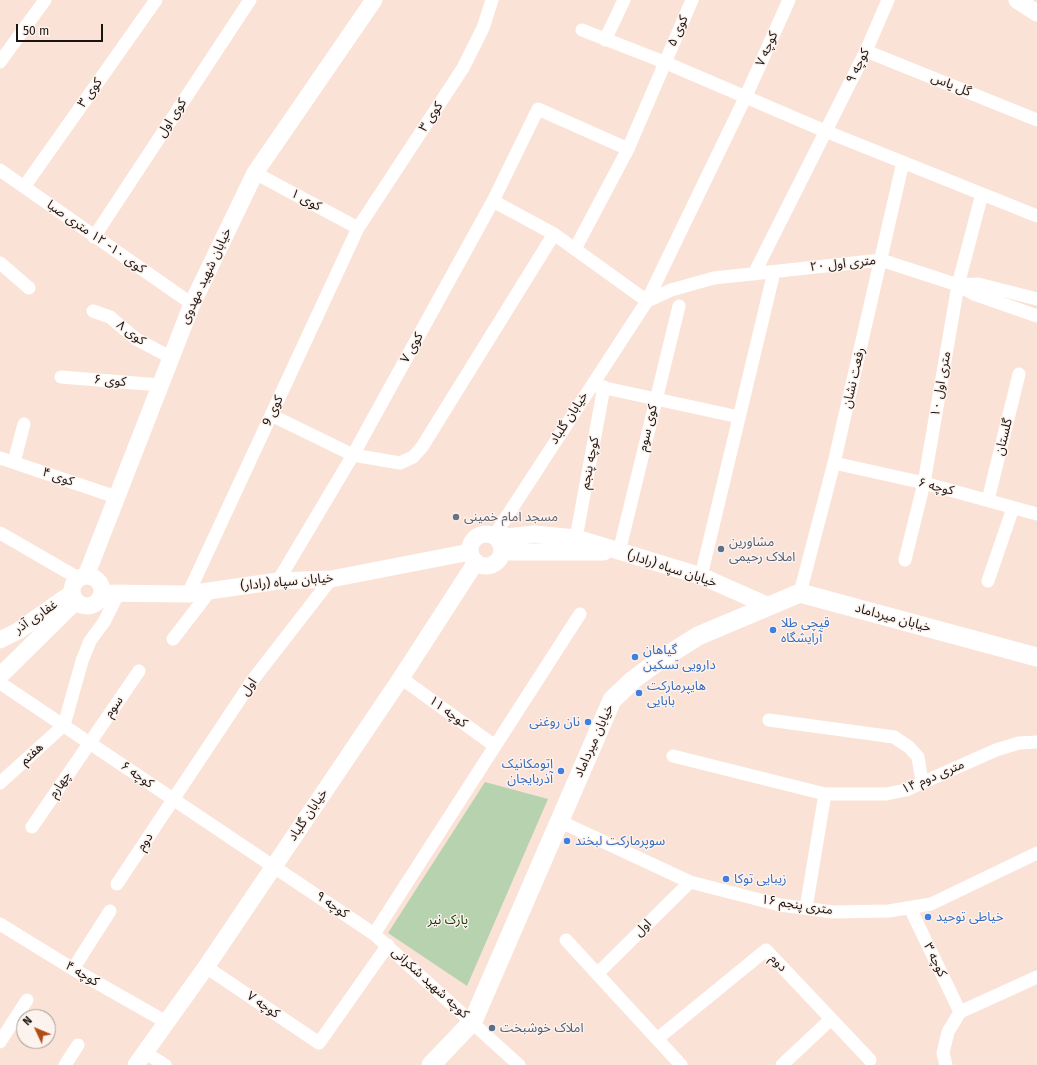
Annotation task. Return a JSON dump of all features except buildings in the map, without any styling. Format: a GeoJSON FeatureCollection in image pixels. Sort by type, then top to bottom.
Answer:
{"type":"FeatureCollection","features":[{"type":"Feature","properties":{"kind":"main road","name":"خیابان میرداماد"},"geometry":{"type":"LineString","coordinates":[[431,1065],[473,1021],[612,700],[632,680],[657,662],[698,636],[800,593],[1037,657]]}},
{"type":"Feature","properties":{"kind":"street"},"geometry":{"type":"LineString","coordinates":[[0,62],[45,0]]}},
{"type":"Feature","properties":{"kind":"street","name":"کوی ۳"},"geometry":{"type":"LineString","coordinates":[[24,187],[156,0]]}},
{"type":"Feature","properties":{"kind":"street","name":"کوی اول"},"geometry":{"type":"LineString","coordinates":[[94,237],[250,0]]}},
{"type":"Feature","properties":{"kind":"street","name":"خیابان شهید مهدوی"},"geometry":{"type":"LineString","coordinates":[[78,587],[116,497],[192,304],[255,173],[374,0]]}},
{"type":"Feature","properties":{"kind":"street","name":"کوی ۳"},"geometry":{"type":"LineString","coordinates":[[358,228],[463,68],[483,28],[492,0]]}},
{"type":"Feature","properties":{"kind":"street"},"geometry":{"type":"LineString","coordinates":[[604,40],[624,0]]}},
{"type":"Feature","properties":{"kind":"street","name":"کوی ۵"},"geometry":{"type":"LineString","coordinates":[[575,249],[628,149],[664,62],[692,0]]}},
{"type":"Feature","properties":{"kind":"street","name":"کوچه ۷"},"geometry":{"type":"LineString","coordinates":[[647,301],[746,98],[789,0]]}},
{"type":"Feature","properties":{"kind":"street","name":"کوچه ۹"},"geometry":{"type":"LineString","coordinates":[[754,274],[866,51],[888,0]]}},
{"type":"Feature","properties":{"kind":"street"},"geometry":{"type":"LineString","coordinates":[[582,30],[604,40],[664,62],[825,131],[1037,216]]}},
{"type":"Feature","properties":{"kind":"street","name":"گل یاس"},"geometry":{"type":"LineString","coordinates":[[866,51],[1037,120]]}},
{"type":"Feature","properties":{"kind":"street","name":"کوی ۷"},"geometry":{"type":"LineString","coordinates":[[278,581],[353,455],[493,201],[538,109],[628,149]]}},
{"type":"Feature","properties":{"kind":"street","name":"رفعت نشان"},"geometry":{"type":"LineString","coordinates":[[800,593],[834,463],[903,162]]}},
{"type":"Feature","properties":{"kind":"street","name":"کوی ۱۰- ۱۲ متری صبا"},"geometry":{"type":"LineString","coordinates":[[0,170],[192,304]]}},
{"type":"Feature","properties":{"kind":"street","name":"کوی ۱"},"geometry":{"type":"LineString","coordinates":[[255,173],[358,228]]}},
{"type":"Feature","properties":{"kind":"street","name":"۱۰ متری اول"},"geometry":{"type":"LineString","coordinates":[[905,560],[924,484],[958,286],[982,194]]}},
{"type":"Feature","properties":{"kind":"street"},"geometry":{"type":"LineString","coordinates":[[493,201],[554,234],[647,301]]}},
{"type":"Feature","properties":{"kind":"street","name":"کوی 9"},"geometry":{"type":"LineString","coordinates":[[188,594],[358,228]]}},
{"type":"Feature","properties":{"kind":"street"},"geometry":{"type":"LineString","coordinates":[[271,415],[353,455],[400,463],[413,457],[422,447],[554,234]]}},
{"type":"Feature","properties":{"kind":"street","name":"۲۰ متری اول"},"geometry":{"type":"LineString","coordinates":[[647,301],[671,290],[714,278],[881,260],[958,286],[978,284],[1037,300]]}},
{"type":"Feature","properties":{"kind":"street"},"geometry":{"type":"LineString","coordinates":[[0,263],[29,288]]}},
{"type":"Feature","properties":{"kind":"street"},"geometry":{"type":"LineString","coordinates":[[701,576],[774,272]]}},
{"type":"Feature","properties":{"kind":"street"},"geometry":{"type":"LineString","coordinates":[[958,286],[974,294],[1037,316]]}},
{"type":"Feature","properties":{"kind":"street","name":"خیابان گلباد"},"geometry":{"type":"LineString","coordinates":[[498,542],[590,385],[647,301]]}},
{"type":"Feature","properties":{"kind":"street","name":"کوی سوم"},"geometry":{"type":"LineString","coordinates":[[619,552],[655,399],[679,306]]}},
{"type":"Feature","properties":{"kind":"street","name":"کوی ۸"},"geometry":{"type":"LineString","coordinates":[[93,311],[110,317],[136,339],[170,357]]}},
{"type":"Feature","properties":{"kind":"street","name":"گلستان"},"geometry":{"type":"LineString","coordinates":[[988,500],[1019,374]]}},
{"type":"Feature","properties":{"kind":"street","name":"کوی ۶"},"geometry":{"type":"LineString","coordinates":[[61,377],[160,385]]}},
{"type":"Feature","properties":{"kind":"street"},"geometry":{"type":"LineString","coordinates":[[590,385],[739,417]]}},
{"type":"Feature","properties":{"kind":"street","name":"کوچه پنجم"},"geometry":{"type":"LineString","coordinates":[[576,538],[604,387]]}},
{"type":"Feature","properties":{"kind":"street"},"geometry":{"type":"LineString","coordinates":[[14,462],[24,424]]}},
{"type":"Feature","properties":{"kind":"street","name":"کوی ۴"},"geometry":{"type":"LineString","coordinates":[[0,458],[116,497]]}},
{"type":"Feature","properties":{"kind":"street","name":"کوچه ۶"},"geometry":{"type":"LineString","coordinates":[[834,463],[988,500],[1037,514]]}},
{"type":"Feature","properties":{"kind":"street"},"geometry":{"type":"LineString","coordinates":[[988,581],[1013,508]]}},
{"type":"Feature","properties":{"kind":"street"},"geometry":{"type":"LineString","coordinates":[[0,533],[78,587]]}},
{"type":"Feature","properties":{"kind":"street"},"geometry":{"type":"LineString","coordinates":[[487,534],[498,542],[500,558],[495,563],[482,565],[473,557],[471,545],[474,539],[480,535],[487,534]]}},
{"type":"Feature","properties":{"kind":"street","name":"خیابان سپاه (رادار)"},"geometry":{"type":"LineString","coordinates":[[498,542],[534,534],[576,538],[701,576],[768,606]]}},
{"type":"Feature","properties":{"kind":"street","name":"خیابان سپاه (رادار)"},"geometry":{"type":"LineString","coordinates":[[498,542],[619,552]]}},
{"type":"Feature","properties":{"kind":"street","name":"خیابان گلباد"},"geometry":{"type":"LineString","coordinates":[[140,1058],[206,967],[401,678],[473,557]]}},
{"type":"Feature","properties":{"kind":"street","name":"خیابان سپاه (رادار)"},"geometry":{"type":"LineString","coordinates":[[110,593],[188,594],[278,581],[331,579],[473,557]]}},
{"type":"Feature","properties":{"kind":"street"},"geometry":{"type":"LineString","coordinates":[[0,676],[78,587],[92,576],[110,593]]}},
{"type":"Feature","properties":{"kind":"street","name":"اول"},"geometry":{"type":"LineString","coordinates":[[173,799],[252,681],[331,579]]}},
{"type":"Feature","properties":{"kind":"street"},"geometry":{"type":"LineString","coordinates":[[78,587],[79,604],[89,606],[110,593]]}},
{"type":"Feature","properties":{"kind":"street","name":"غفاری آذر"},"geometry":{"type":"LineString","coordinates":[[0,640],[18,631],[78,587]]}},
{"type":"Feature","properties":{"kind":"street"},"geometry":{"type":"LineString","coordinates":[[173,639],[210,591]]}},
{"type":"Feature","properties":{"kind":"street"},"geometry":{"type":"LineString","coordinates":[[64,725],[82,661],[90,641],[104,622],[110,593]]}},
{"type":"Feature","properties":{"kind":"street"},"geometry":{"type":"LineString","coordinates":[[374,934],[580,614]]}},
{"type":"Feature","properties":{"kind":"street","name":"سوم"},"geometry":{"type":"LineString","coordinates":[[89,742],[139,671]]}},
{"type":"Feature","properties":{"kind":"street","name":"کوچه ۱۱"},"geometry":{"type":"LineString","coordinates":[[401,678],[495,746]]}},
{"type":"Feature","properties":{"kind":"street","name":"کوچه ۶"},"geometry":{"type":"LineString","coordinates":[[0,683],[274,866]]}},
{"type":"Feature","properties":{"kind":"street"},"geometry":{"type":"LineString","coordinates":[[769,720],[894,737],[909,747],[918,757],[922,782]]}},
{"type":"Feature","properties":{"kind":"street","name":"هفتم"},"geometry":{"type":"LineString","coordinates":[[0,783],[64,725]]}},
{"type":"Feature","properties":{"kind":"street","name":"چهارم"},"geometry":{"type":"LineString","coordinates":[[32,827],[89,742]]}},
{"type":"Feature","properties":{"kind":"street","name":"۱۴ متری دوم"},"geometry":{"type":"LineString","coordinates":[[673,756],[825,794],[886,794],[906,790],[996,750],[1019,743],[1037,742]]}},
{"type":"Feature","properties":{"kind":"street"},"geometry":{"type":"LineString","coordinates":[[806,908],[825,794]]}},
{"type":"Feature","properties":{"kind":"street","name":"دوم"},"geometry":{"type":"LineString","coordinates":[[117,884],[173,799]]}},
{"type":"Feature","properties":{"kind":"street","name":"۱۶ متری پنجم"},"geometry":{"type":"LineString","coordinates":[[559,821],[690,882],[780,905],[833,912],[890,911],[931,904],[1037,852]]}},
{"type":"Feature","properties":{"kind":"street","name":"کوچه ۹"},"geometry":{"type":"LineString","coordinates":[[274,866],[374,934],[388,946]]}},
{"type":"Feature","properties":{"kind":"street","name":"اول"},"geometry":{"type":"LineString","coordinates":[[597,974],[690,882]]}},
{"type":"Feature","properties":{"kind":"street","name":"کوچه ۳"},"geometry":{"type":"LineString","coordinates":[[910,908],[960,1012]]}},
{"type":"Feature","properties":{"kind":"street"},"geometry":{"type":"LineString","coordinates":[[73,968],[110,911]]}},
{"type":"Feature","properties":{"kind":"street","name":"کوچه ۴"},"geometry":{"type":"LineString","coordinates":[[0,924],[166,1022]]}},
{"type":"Feature","properties":{"kind":"street"},"geometry":{"type":"LineString","coordinates":[[566,940],[681,1065]]}},
{"type":"Feature","properties":{"kind":"street","name":"کوچه ۷"},"geometry":{"type":"LineString","coordinates":[[206,967],[319,1043],[388,946]]}},
{"type":"Feature","properties":{"kind":"street","name":"کوچه شهید شکرانی"},"geometry":{"type":"LineString","coordinates":[[388,946],[473,1021],[520,1065]]}},
{"type":"Feature","properties":{"kind":"street","name":"دوم"},"geometry":{"type":"LineString","coordinates":[[657,1039],[766,950],[870,1060]]}},
{"type":"Feature","properties":{"kind":"street"},"geometry":{"type":"LineString","coordinates":[[946,1065],[942,1053],[948,1032],[960,1012],[1037,977]]}},
{"type":"Feature","properties":{"kind":"street"},"geometry":{"type":"LineString","coordinates":[[0,1042],[27,1000]]}},
{"type":"Feature","properties":{"kind":"street"},"geometry":{"type":"LineString","coordinates":[[782,1065],[831,1019]]}},
{"type":"Feature","properties":{"kind":"street"},"geometry":{"type":"LineString","coordinates":[[65,1065],[78,1045]]}},
{"type":"Feature","properties":{"kind":"street"},"geometry":{"type":"LineString","coordinates":[[140,1058],[165,1065]]}},
{"type":"Feature","properties":{"kind":"green space","name":"پارک نیر"},"geometry":{"type":"Polygon","coordinates":[[[485,782],[548,799],[467,986],[388,933],[485,782]]]}},
{"type":"Feature","properties":{"kind":"place","name":"مسجد امام خمینی"},"geometry":{"type":"Point","coordinates":[456,517]}},
{"type":"Feature","properties":{"kind":"place","name":"مشاورین املاک رحیمی"},"geometry":{"type":"Point","coordinates":[721,549]}},
{"type":"Feature","properties":{"kind":"place","name":"قیچی طلا آرایشگاه"},"geometry":{"type":"Point","coordinates":[773,630]}},
{"type":"Feature","properties":{"kind":"place","name":"گیاهان دارویی تسکین"},"geometry":{"type":"Point","coordinates":[635,657]}},
{"type":"Feature","properties":{"kind":"place","name":"هایپرمارکت بابایی"},"geometry":{"type":"Point","coordinates":[639,693]}},
{"type":"Feature","properties":{"kind":"place","name":"نان روغنی"},"geometry":{"type":"Point","coordinates":[588,722]}},
{"type":"Feature","properties":{"kind":"place","name":"اتومکانیک آذربایجان"},"geometry":{"type":"Point","coordinates":[561,771]}},
{"type":"Feature","properties":{"kind":"place","name":"سوپرمارکت لبخند"},"geometry":{"type":"Point","coordinates":[567,841]}},
{"type":"Feature","properties":{"kind":"place","name":"زیبایی توکا"},"geometry":{"type":"Point","coordinates":[726,879]}},
{"type":"Feature","properties":{"kind":"place","name":"خیاطی توحید"},"geometry":{"type":"Point","coordinates":[928,917]}},
{"type":"Feature","properties":{"kind":"place","name":"املاک خوشبخت"},"geometry":{"type":"Point","coordinates":[492,1028]}}]}
